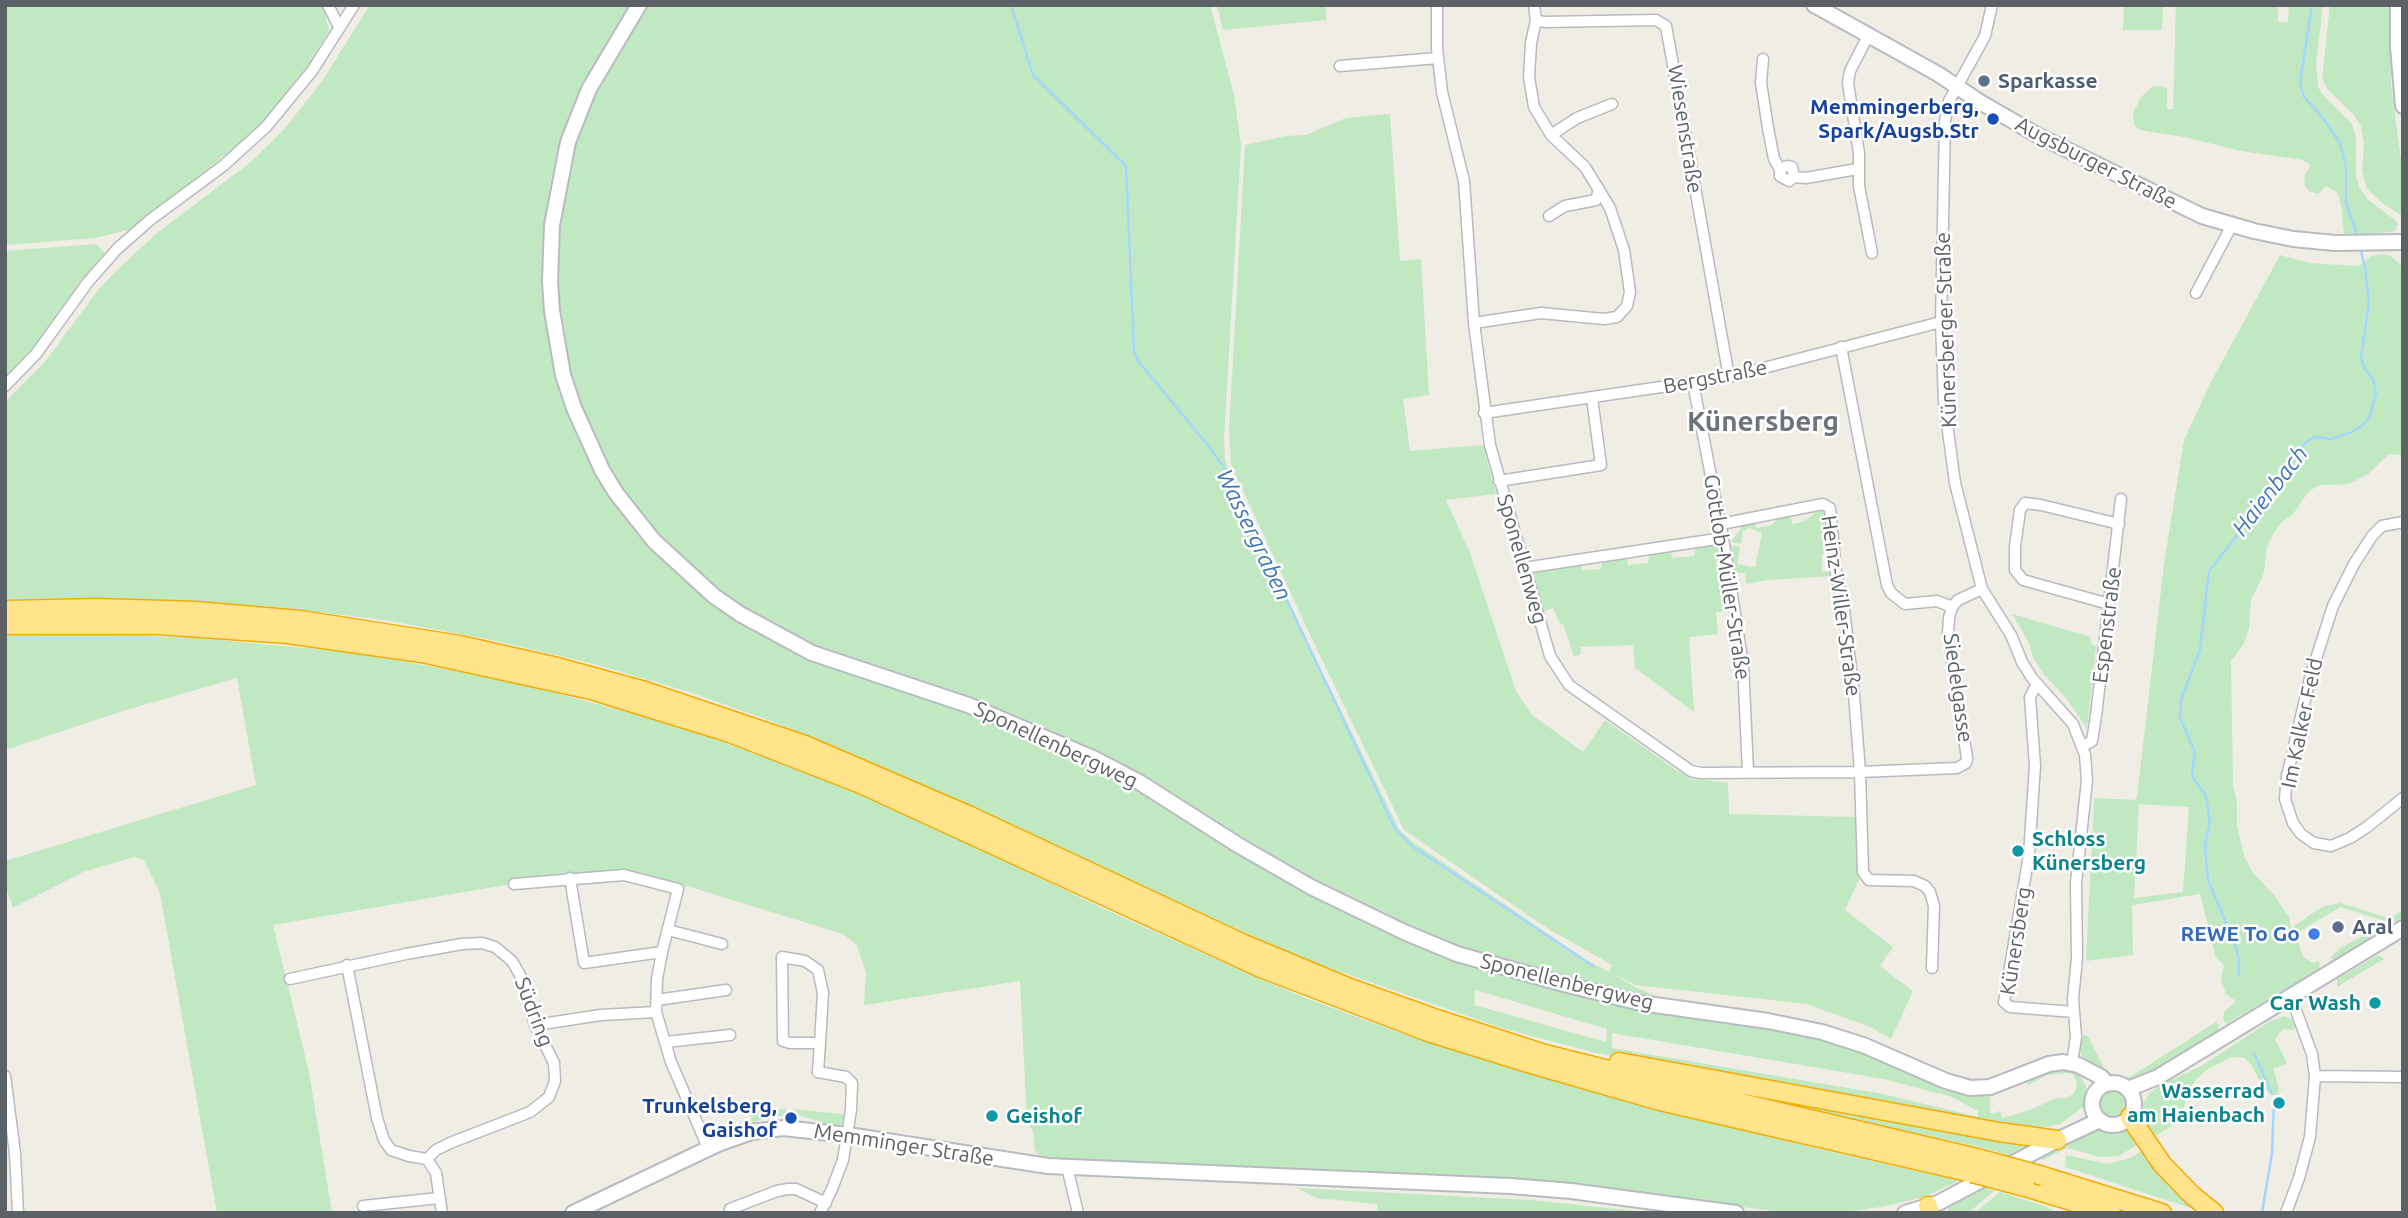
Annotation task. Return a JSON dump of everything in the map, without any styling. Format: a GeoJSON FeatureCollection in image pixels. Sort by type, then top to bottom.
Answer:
{"type":"FeatureCollection","features":[{"type":"Feature","properties":{"kind":"highway"},"geometry":{"type":"LineString","coordinates":[[5,610],[97,608],[196,611],[312,622],[460,645],[645,691],[773,733],[905,787],[1296,967],[1413,1011],[1545,1054],[1741,1103],[1969,1167],[1987,1185],[2020,1190],[2111,1213]]}},
{"type":"Feature","properties":{"kind":"highway"},"geometry":{"type":"LineString","coordinates":[[5,625],[159,625],[288,634],[422,653],[591,690],[730,733],[861,784],[1180,932],[1308,988],[1388,1018],[1520,1061],[1660,1101],[1969,1167],[2043,1176],[2162,1213]]}},
{"type":"Feature","properties":{"kind":"highway"},"geometry":{"type":"LineString","coordinates":[[1545,1054],[1634,1065],[1999,1132],[2057,1140]]}},
{"type":"Feature","properties":{"kind":"highway"},"geometry":{"type":"LineString","coordinates":[[2130,1102],[2162,1164],[2214,1213]]}},
{"type":"Feature","properties":{"kind":"highway"},"geometry":{"type":"LineString","coordinates":[[2020,1190],[2063,1213]]}},
{"type":"Feature","properties":{"kind":"street"},"geometry":{"type":"LineString","coordinates":[[328,5],[339,27]]}},
{"type":"Feature","properties":{"kind":"street"},"geometry":{"type":"LineString","coordinates":[[5,386],[36,354],[88,282],[117,249],[223,166],[265,127],[312,71],[354,5]]}},
{"type":"Feature","properties":{"kind":"street","name":"Sponellenbergweg"},"geometry":{"type":"LineString","coordinates":[[639,5],[589,89],[568,142],[552,225],[552,311],[563,375],[574,408],[602,470],[616,493],[654,541],[714,596],[748,619],[812,653],[968,705],[1095,759],[1139,782],[1238,845],[1311,887],[1448,950],[1538,977],[1641,1003],[1768,1021],[1822,1032],[1863,1045],[1945,1081],[1970,1088],[1990,1087],[2049,1064],[2078,1065]]}},
{"type":"Feature","properties":{"kind":"street","name":"Sponellenweg"},"geometry":{"type":"LineString","coordinates":[[1437,5],[1442,92],[1464,181],[1474,323],[1484,413],[1499,481],[1550,656],[1569,685],[1691,771],[1860,772],[1957,768],[1966,763]]}},
{"type":"Feature","properties":{"kind":"street"},"geometry":{"type":"LineString","coordinates":[[1474,323],[1541,313],[1617,317],[1627,306],[1630,292],[1629,273],[1620,235],[1610,208],[1585,167],[1551,135],[1534,107],[1531,95],[1531,43],[1536,20],[1534,5]]}},
{"type":"Feature","properties":{"kind":"street","name":"Augsburger Straße"},"geometry":{"type":"LineString","coordinates":[[1814,5],[1957,85],[1980,102],[2038,135],[2183,207],[2232,225],[2293,239],[2351,244],[2403,242]]}},
{"type":"Feature","properties":{"kind":"street","name":"Künersberger Straße"},"geometry":{"type":"LineString","coordinates":[[1992,5],[1985,36],[1949,100],[1944,135],[1941,322],[1944,401],[1961,512],[1982,589],[2005,623],[2022,662],[2037,684],[2069,718],[2083,746],[2087,780],[2076,883],[2077,958],[2074,1012],[2078,1065]]}},
{"type":"Feature","properties":{"kind":"street"},"geometry":{"type":"LineString","coordinates":[[2398,5],[2403,106]]}},
{"type":"Feature","properties":{"kind":"street","name":"Wiesenstraße"},"geometry":{"type":"LineString","coordinates":[[1536,20],[1656,20],[1666,26],[1729,377]]}},
{"type":"Feature","properties":{"kind":"street"},"geometry":{"type":"LineString","coordinates":[[1869,34],[1848,77],[1859,153],[1857,169],[1871,253]]}},
{"type":"Feature","properties":{"kind":"street"},"geometry":{"type":"LineString","coordinates":[[1340,66],[1438,58]]}},
{"type":"Feature","properties":{"kind":"street"},"geometry":{"type":"LineString","coordinates":[[1763,59],[1761,83],[1774,159],[1780,169],[1792,167],[1794,177],[1805,178],[1857,169]]}},
{"type":"Feature","properties":{"kind":"street"},"geometry":{"type":"LineString","coordinates":[[1551,135],[1577,118],[1612,104]]}},
{"type":"Feature","properties":{"kind":"street"},"geometry":{"type":"LineString","coordinates":[[1549,216],[1565,206],[1596,200],[1599,188]]}},
{"type":"Feature","properties":{"kind":"street"},"geometry":{"type":"LineString","coordinates":[[2196,293],[2232,225]]}},
{"type":"Feature","properties":{"kind":"street","name":"Bergstraße"},"geometry":{"type":"LineString","coordinates":[[1484,413],[1729,377],[1941,322]]}},
{"type":"Feature","properties":{"kind":"street"},"geometry":{"type":"LineString","coordinates":[[1840,347],[1882,562],[1891,593],[1905,604],[1937,601],[1952,607]]}},
{"type":"Feature","properties":{"kind":"street","name":"Gottlob-Müller-Straße"},"geometry":{"type":"LineString","coordinates":[[1693,383],[1721,524],[1743,664],[1748,772]]}},
{"type":"Feature","properties":{"kind":"street"},"geometry":{"type":"LineString","coordinates":[[1499,481],[1601,465],[1592,398]]}},
{"type":"Feature","properties":{"kind":"street","name":"Espenstraße"},"geometry":{"type":"LineString","coordinates":[[2083,746],[2090,743],[2093,737],[2121,499]]}},
{"type":"Feature","properties":{"kind":"street"},"geometry":{"type":"LineString","coordinates":[[2109,604],[2037,585],[2018,577],[2014,565],[2020,510],[2022,505],[2030,503],[2119,524]]}},
{"type":"Feature","properties":{"kind":"street","name":"Heinz-Willer-Straße"},"geometry":{"type":"LineString","coordinates":[[1721,524],[1823,504],[1830,508],[1836,573],[1844,609],[1854,695],[1860,772]]}},
{"type":"Feature","properties":{"kind":"street","name":"Im Kalker Feld"},"geometry":{"type":"LineString","coordinates":[[2403,522],[2382,526],[2372,536],[2345,580],[2333,606],[2311,674],[2287,776],[2285,799],[2293,823],[2301,834],[2314,843],[2331,846],[2367,827],[2403,797]]}},
{"type":"Feature","properties":{"kind":"street"},"geometry":{"type":"LineString","coordinates":[[1524,568],[1723,538]]}},
{"type":"Feature","properties":{"kind":"street","name":"Siedelgasse"},"geometry":{"type":"LineString","coordinates":[[1966,763],[1966,745],[1948,634],[1952,607],[1965,595],[1982,589]]}},
{"type":"Feature","properties":{"kind":"street","name":"Künersberg"},"geometry":{"type":"LineString","coordinates":[[2037,684],[2030,696],[2035,766],[2029,855],[2004,1002],[2010,1007],[2074,1012]]}},
{"type":"Feature","properties":{"kind":"street"},"geometry":{"type":"LineString","coordinates":[[1860,772],[1865,877],[1873,881],[1914,881],[1925,886],[1930,892],[1934,906],[1931,968]]}},
{"type":"Feature","properties":{"kind":"street"},"geometry":{"type":"LineString","coordinates":[[514,884],[624,875],[678,888],[662,952],[656,1012],[671,1062],[708,1148]]}},
{"type":"Feature","properties":{"kind":"street"},"geometry":{"type":"LineString","coordinates":[[570,878],[584,963],[662,952]]}},
{"type":"Feature","properties":{"kind":"street"},"geometry":{"type":"LineString","coordinates":[[2078,1065],[2101,1077],[2101,1088],[2093,1099],[2096,1115],[2110,1125],[2118,1124],[2130,1102],[2158,1077],[2403,928]]}},
{"type":"Feature","properties":{"kind":"street"},"geometry":{"type":"LineString","coordinates":[[667,930],[722,944]]}},
{"type":"Feature","properties":{"kind":"street","name":"Südring"},"geometry":{"type":"LineString","coordinates":[[289,979],[346,965],[462,944],[482,943],[495,947],[512,961],[520,975],[535,1025],[554,1063],[555,1081],[549,1097],[530,1112],[436,1150],[427,1159]]}},
{"type":"Feature","properties":{"kind":"street"},"geometry":{"type":"LineString","coordinates":[[820,1043],[783,1041],[782,957],[805,961],[818,970],[822,993],[820,1043],[818,1072],[846,1077],[852,1083],[843,1160],[820,1213]]}},
{"type":"Feature","properties":{"kind":"street"},"geometry":{"type":"LineString","coordinates":[[346,965],[377,1118],[384,1140],[391,1150],[427,1159],[433,1164],[442,1213]]}},
{"type":"Feature","properties":{"kind":"street"},"geometry":{"type":"LineString","coordinates":[[657,1000],[726,990]]}},
{"type":"Feature","properties":{"kind":"street"},"geometry":{"type":"LineString","coordinates":[[2286,1213],[2310,1137],[2315,1076],[2312,1054],[2291,997]]}},
{"type":"Feature","properties":{"kind":"street"},"geometry":{"type":"LineString","coordinates":[[535,1025],[656,1012]]}},
{"type":"Feature","properties":{"kind":"street"},"geometry":{"type":"LineString","coordinates":[[666,1042],[730,1035]]}},
{"type":"Feature","properties":{"kind":"street"},"geometry":{"type":"LineString","coordinates":[[5,1076],[10,1153],[18,1213]]}},
{"type":"Feature","properties":{"kind":"street"},"geometry":{"type":"LineString","coordinates":[[2315,1076],[2403,1077]]}},
{"type":"Feature","properties":{"kind":"street"},"geometry":{"type":"LineString","coordinates":[[2101,1088],[2121,1084],[2130,1102]]}},
{"type":"Feature","properties":{"kind":"street"},"geometry":{"type":"LineString","coordinates":[[1905,1213],[1929,1209],[1968,1189],[2057,1140],[2096,1115]]}},
{"type":"Feature","properties":{"kind":"street","name":"Memminger Straße"},"geometry":{"type":"LineString","coordinates":[[573,1213],[708,1148],[744,1134],[783,1128],[1067,1167],[1447,1182],[1571,1191],[1736,1213]]}},
{"type":"Feature","properties":{"kind":"street"},"geometry":{"type":"LineString","coordinates":[[1067,1167],[1078,1213]]}},
{"type":"Feature","properties":{"kind":"street"},"geometry":{"type":"LineString","coordinates":[[730,1209],[788,1189],[796,1189],[826,1203]]}},
{"type":"Feature","properties":{"kind":"street"},"geometry":{"type":"LineString","coordinates":[[363,1206],[439,1198]]}},
{"type":"Feature","properties":{"kind":"green space"},"geometry":{"type":"Polygon","coordinates":[[[5,5],[323,5],[329,31],[305,70],[254,132],[132,229],[95,238],[5,245],[5,5]]]}},
{"type":"Feature","properties":{"kind":"green space"},"geometry":{"type":"Polygon","coordinates":[[[370,5],[633,5],[574,114],[551,179],[545,217],[543,258],[548,330],[559,385],[570,420],[587,458],[631,527],[653,552],[713,606],[788,649],[823,664],[1002,725],[1100,770],[1152,797],[1238,854],[1327,904],[1439,954],[1476,965],[1817,1035],[1978,1095],[1990,1094],[1990,1114],[2000,1111],[2002,1118],[2073,1094],[2077,1087],[2076,1080],[2070,1073],[2047,1075],[2028,1085],[2027,1082],[2052,1071],[2069,1070],[2079,1074],[2086,1086],[2087,1098],[2084,1106],[2060,1124],[2028,1130],[1596,1053],[1502,1028],[1318,964],[922,784],[771,721],[689,692],[590,663],[487,639],[385,620],[266,606],[97,598],[5,599],[5,402],[44,363],[99,289],[118,269],[157,233],[252,161],[286,127],[322,81],[370,5]],[[1475,990],[1474,1005],[1606,1042],[1607,1029],[1475,990]],[[1612,1033],[1612,1048],[1883,1094],[1978,1117],[1978,1111],[1952,1097],[1884,1079],[1612,1033]]]}},
{"type":"Feature","properties":{"kind":"green space"},"geometry":{"type":"Polygon","coordinates":[[[647,5],[1210,5],[1234,95],[1241,145],[1224,439],[1225,460],[1230,473],[1302,631],[1400,831],[1585,959],[1609,972],[1612,965],[1547,928],[1404,830],[1231,465],[1229,431],[1245,145],[1286,136],[1306,135],[1346,118],[1390,114],[1400,261],[1421,259],[1429,395],[1403,399],[1410,451],[1483,445],[1496,494],[1446,500],[1470,553],[1516,691],[1532,715],[1583,752],[1605,720],[1690,778],[1728,783],[1729,814],[1857,817],[1860,877],[1845,910],[1893,947],[1880,966],[1913,991],[1891,1039],[1870,1027],[1807,1004],[1635,985],[1612,973],[1633,986],[1674,1004],[1580,984],[1459,949],[1314,883],[1040,730],[992,707],[830,653],[799,640],[739,606],[712,585],[656,534],[614,477],[576,395],[559,318],[557,246],[561,204],[572,152],[592,98],[607,68],[647,5]]]}},
{"type":"Feature","properties":{"kind":"green space"},"geometry":{"type":"Polygon","coordinates":[[[1217,5],[1326,5],[1326,20],[1223,30],[1217,5]]]}},
{"type":"Feature","properties":{"kind":"green space"},"geometry":{"type":"Polygon","coordinates":[[[2124,5],[2163,5],[2162,30],[2123,30],[2124,5]]]}},
{"type":"Feature","properties":{"kind":"green space"},"geometry":{"type":"Polygon","coordinates":[[[2176,5],[2278,5],[2278,22],[2288,22],[2289,5],[2323,5],[2316,64],[2318,87],[2352,124],[2356,138],[2356,176],[2359,187],[2367,199],[2395,220],[2398,224],[2395,231],[2364,235],[2344,233],[2337,192],[2326,186],[2318,194],[2309,191],[2305,186],[2304,176],[2311,166],[2303,160],[2241,151],[2184,137],[2140,130],[2134,125],[2133,113],[2141,97],[2153,86],[2167,88],[2167,109],[2173,109],[2176,5]]]}},
{"type":"Feature","properties":{"kind":"green space"},"geometry":{"type":"Polygon","coordinates":[[[2330,5],[2390,5],[2391,85],[2403,175],[2403,216],[2382,203],[2367,189],[2362,171],[2364,145],[2361,126],[2353,114],[2328,90],[2322,79],[2330,5]]]}},
{"type":"Feature","properties":{"kind":"green space"},"geometry":{"type":"Polygon","coordinates":[[[96,244],[105,253],[103,258],[79,286],[37,345],[5,379],[5,251],[96,244]]]}},
{"type":"Feature","properties":{"kind":"green space"},"geometry":{"type":"Polygon","coordinates":[[[2280,255],[2310,263],[2359,266],[2371,256],[2391,256],[2403,267],[2403,455],[2389,454],[2367,475],[2348,484],[2320,485],[2309,491],[2293,514],[2282,522],[2273,534],[2267,547],[2264,573],[2251,600],[2249,629],[2243,645],[2231,661],[2233,786],[2237,802],[2237,825],[2244,856],[2253,873],[2273,894],[2289,917],[2291,928],[2322,907],[2340,903],[2385,917],[2396,915],[2403,910],[2403,921],[2385,921],[2340,907],[2299,932],[2298,941],[2303,957],[2313,963],[2319,961],[2320,969],[2226,1024],[2223,1019],[2224,1012],[2236,1001],[2226,994],[2221,980],[2224,965],[2216,958],[2200,894],[2132,905],[2133,955],[2086,961],[2094,798],[2134,800],[2137,797],[2164,564],[2184,440],[2210,384],[2280,255]],[[2139,804],[2134,898],[2183,892],[2189,807],[2139,804]]]}},
{"type":"Feature","properties":{"kind":"green space"},"geometry":{"type":"Polygon","coordinates":[[[1821,508],[1829,511],[1831,551],[1822,554],[1822,572],[1833,571],[1834,576],[1746,584],[1745,573],[1734,573],[1731,545],[1740,547],[1737,564],[1755,567],[1762,533],[1748,527],[1743,530],[1741,544],[1731,542],[1744,524],[1755,523],[1757,528],[1772,525],[1778,518],[1790,516],[1793,524],[1805,521],[1821,508]]]}},
{"type":"Feature","properties":{"kind":"green space"},"geometry":{"type":"Polygon","coordinates":[[[1696,547],[1721,547],[1723,560],[1716,562],[1726,611],[1716,612],[1718,634],[1689,637],[1694,712],[1635,668],[1633,645],[1581,647],[1580,655],[1574,656],[1563,624],[1560,624],[1553,608],[1542,612],[1533,574],[1535,571],[1581,565],[1582,570],[1601,569],[1603,561],[1627,557],[1628,565],[1648,563],[1650,555],[1671,551],[1672,558],[1694,556],[1696,547]]]}},
{"type":"Feature","properties":{"kind":"green space"},"geometry":{"type":"Polygon","coordinates":[[[2012,614],[2091,637],[2091,643],[2096,647],[2087,728],[2066,698],[2042,672],[2012,614]]]}},
{"type":"Feature","properties":{"kind":"green space"},"geometry":{"type":"Polygon","coordinates":[[[72,634],[185,637],[360,653],[514,682],[646,717],[813,775],[913,817],[1100,907],[1240,970],[1303,997],[1406,1035],[1570,1086],[1819,1149],[1959,1181],[1924,1197],[1881,1207],[1838,1213],[1790,1213],[1568,1185],[1435,1176],[1047,1158],[1037,1154],[1033,1132],[1027,1121],[1020,981],[864,1005],[866,973],[857,945],[843,934],[687,886],[682,887],[620,869],[515,880],[511,884],[273,925],[309,1072],[332,1213],[217,1213],[160,893],[144,860],[134,857],[83,872],[13,908],[5,885],[5,861],[256,785],[237,678],[123,711],[5,750],[5,636],[72,634]]]}},
{"type":"Feature","properties":{"kind":"green space"},"geometry":{"type":"Polygon","coordinates":[[[2373,930],[2376,935],[2335,960],[2332,959],[2339,949],[2373,930]]]}},
{"type":"Feature","properties":{"kind":"green space"},"geometry":{"type":"Polygon","coordinates":[[[2378,955],[2384,959],[2337,987],[2337,979],[2378,955]]]}},
{"type":"Feature","properties":{"kind":"green space"},"geometry":{"type":"Polygon","coordinates":[[[2285,1016],[2293,1020],[2295,1026],[2294,1030],[2284,1029],[2275,1039],[2287,1063],[2273,1069],[2279,1088],[2278,1095],[2270,1094],[2262,1086],[2245,1058],[2232,1057],[2208,1069],[2196,1079],[2188,1093],[2181,1116],[2170,1127],[2150,1139],[2139,1117],[2139,1109],[2150,1093],[2160,1085],[2201,1066],[2269,1022],[2285,1016]]]}},
{"type":"Feature","properties":{"kind":"green space"},"geometry":{"type":"Polygon","coordinates":[[[2216,1022],[2219,1026],[2217,1032],[2140,1078],[2130,1081],[2112,1077],[2084,1059],[2080,1052],[2083,1035],[2088,1036],[2104,1068],[2118,1077],[2130,1077],[2216,1022]]]}},
{"type":"Feature","properties":{"kind":"green space"},"geometry":{"type":"Polygon","coordinates":[[[1713,1088],[2032,1144],[2013,1157],[1988,1149],[1713,1088]]]}},
{"type":"Feature","properties":{"kind":"green space"},"geometry":{"type":"Polygon","coordinates":[[[2113,1089],[2119,1090],[2127,1098],[2127,1110],[2119,1118],[2113,1119],[2107,1118],[2099,1110],[2098,1104],[2099,1098],[2107,1090],[2113,1089]]]}},
{"type":"Feature","properties":{"kind":"green space"},"geometry":{"type":"Polygon","coordinates":[[[786,1109],[786,1116],[772,1116],[752,1123],[750,1111],[786,1109]]]}},
{"type":"Feature","properties":{"kind":"green space"},"geometry":{"type":"Polygon","coordinates":[[[793,1109],[841,1114],[845,1117],[840,1125],[831,1125],[791,1113],[793,1109]]]}},
{"type":"Feature","properties":{"kind":"green space"},"geometry":{"type":"Polygon","coordinates":[[[2129,1124],[2140,1143],[2119,1156],[2100,1157],[2067,1148],[2043,1160],[2037,1158],[2094,1128],[2118,1130],[2129,1124]]]}},
{"type":"Feature","properties":{"kind":"green space"},"geometry":{"type":"Polygon","coordinates":[[[2145,1149],[2206,1213],[2065,1167],[2066,1155],[2107,1164],[2130,1158],[2145,1149]]]}},
{"type":"Feature","properties":{"kind":"green space"},"geometry":{"type":"Polygon","coordinates":[[[1297,1188],[1531,1200],[1656,1213],[1377,1213],[1377,1204],[1316,1198],[1297,1188]]]}},
{"type":"Feature","properties":{"kind":"green space"},"geometry":{"type":"Polygon","coordinates":[[[1985,1188],[1994,1191],[1968,1213],[1946,1213],[1950,1207],[1985,1188]]]}},
{"type":"Feature","properties":{"kind":"green space"},"geometry":{"type":"Polygon","coordinates":[[[2000,1192],[2045,1206],[2057,1213],[1975,1213],[2000,1192]]]}},
{"type":"Feature","properties":{"kind":"waterway","name":"Wassergraben"},"geometry":{"type":"LineString","coordinates":[[1011,5],[1033,75],[1126,166],[1134,351],[1138,361],[1226,471],[1394,827],[1412,846],[1593,966]]}},
{"type":"Feature","properties":{"kind":"waterway","name":"Haienbach"},"geometry":{"type":"LineString","coordinates":[[2312,5],[2300,83],[2304,97],[2340,143],[2346,167],[2346,203],[2358,237]]}},
{"type":"Feature","properties":{"kind":"waterway","name":"Haienbach"},"geometry":{"type":"LineString","coordinates":[[2239,976],[2239,958],[2234,942],[2208,880],[2205,845],[2210,822],[2206,796],[2192,776],[2195,752],[2180,718],[2181,700],[2200,650],[2209,571],[2305,443],[2315,437],[2331,439],[2352,432],[2370,416],[2376,393],[2373,379],[2361,358],[2369,302],[2360,246]]}},
{"type":"Feature","properties":{"kind":"waterway","name":"Haienbach"},"geometry":{"type":"LineString","coordinates":[[2254,1053],[2272,1094]]}},
{"type":"Feature","properties":{"kind":"waterway","name":"Haienbach"},"geometry":{"type":"LineString","coordinates":[[2262,1213],[2272,1153],[2274,1101]]}},
{"type":"Feature","properties":{"kind":"place","name":"Sparkasse"},"geometry":{"type":"Point","coordinates":[1984,81]}},
{"type":"Feature","properties":{"kind":"place","name":"Memmingerberg, Spark/Augsb.Str"},"geometry":{"type":"Point","coordinates":[1993,119]}},
{"type":"Feature","properties":{"kind":"place","name":"Schloss Künersberg"},"geometry":{"type":"Point","coordinates":[2018,851]}},
{"type":"Feature","properties":{"kind":"place","name":"Aral"},"geometry":{"type":"Point","coordinates":[2338,927]}},
{"type":"Feature","properties":{"kind":"place","name":"REWE To Go"},"geometry":{"type":"Point","coordinates":[2314,934]}},
{"type":"Feature","properties":{"kind":"place","name":"Car Wash"},"geometry":{"type":"Point","coordinates":[2375,1003]}},
{"type":"Feature","properties":{"kind":"place","name":"Wasserrad am Haienbach"},"geometry":{"type":"Point","coordinates":[2279,1103]}},
{"type":"Feature","properties":{"kind":"place","name":"Geishof"},"geometry":{"type":"Point","coordinates":[992,1116]}},
{"type":"Feature","properties":{"kind":"place","name":"Trunkelsberg, Gaishof"},"geometry":{"type":"Point","coordinates":[791,1118]}},
{"type":"Feature","properties":{"kind":"district","name":"Künersberg"},"geometry":{"type":"Point","coordinates":[1763,422]}}]}
